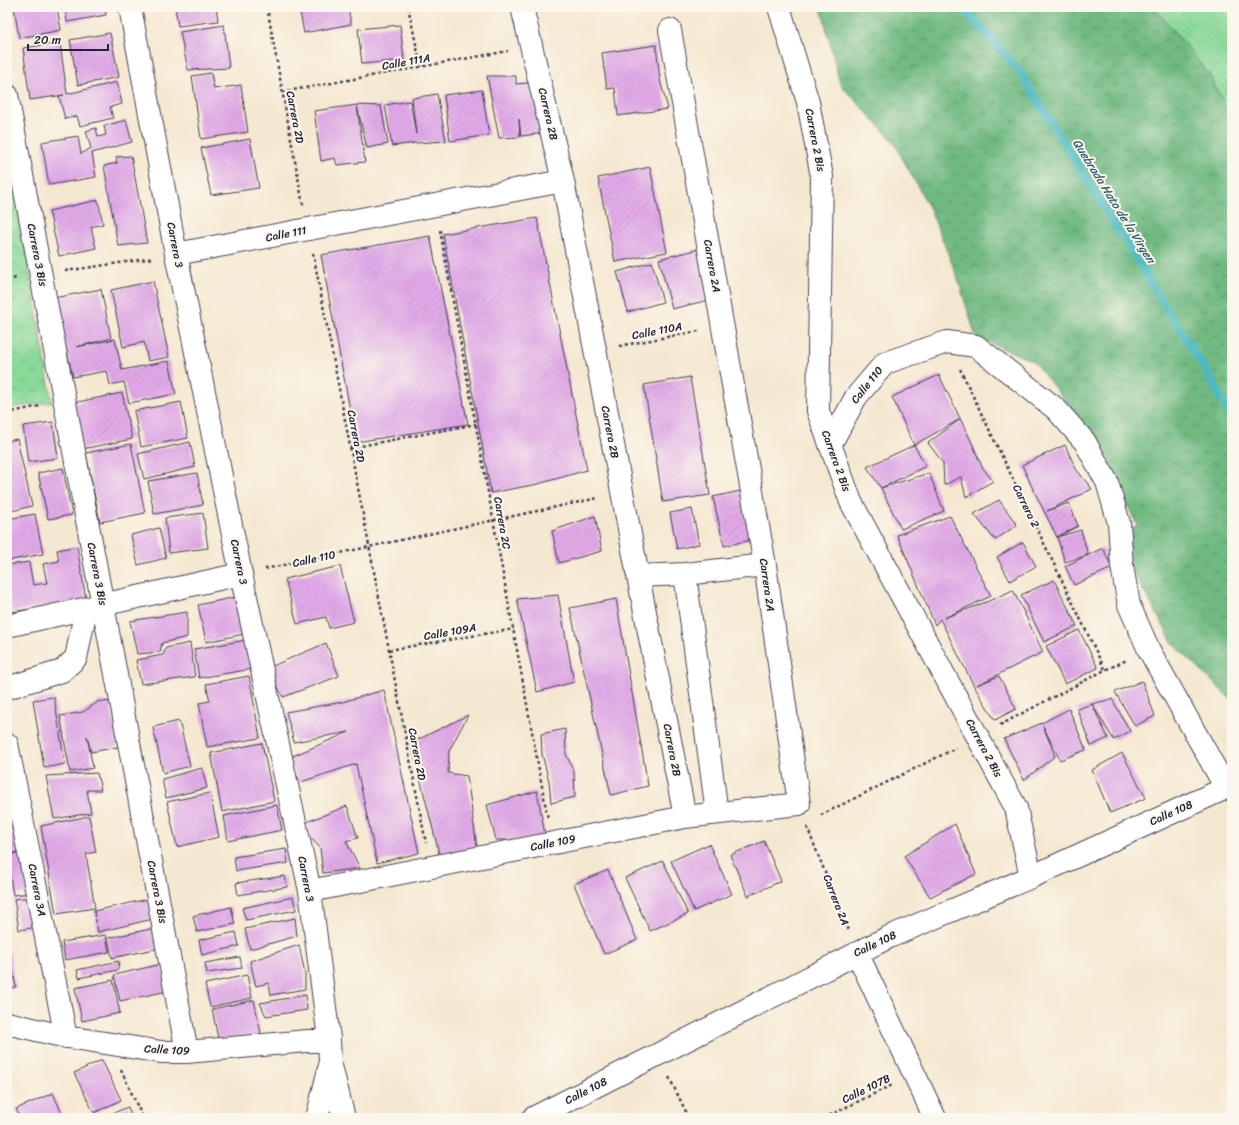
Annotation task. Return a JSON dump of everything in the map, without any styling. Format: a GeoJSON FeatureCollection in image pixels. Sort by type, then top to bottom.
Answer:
{"type":"FeatureCollection","features":[{"type":"Feature","properties":{"kind":"street","name":"Carrera 3"},"geometry":{"type":"LineString","coordinates":[[130,7],[176,254],[241,574],[310,891],[329,1039],[330,1062],[344,1118]]}},
{"type":"Feature","properties":{"kind":"street","name":"Carrera 2B"},"geometry":{"type":"LineString","coordinates":[[522,7],[564,181],[622,493],[685,817]]}},
{"type":"Feature","properties":{"kind":"street","name":"Carrera 2 Bis"},"geometry":{"type":"LineString","coordinates":[[779,7],[808,102],[822,177],[818,411],[851,502],[1016,808],[1031,877]]}},
{"type":"Feature","properties":{"kind":"street","name":"Carrera 2A"},"geometry":{"type":"LineString","coordinates":[[670,30],[765,565],[799,804]]}},
{"type":"Feature","properties":{"kind":"street","name":"Carrera 3 Bis"},"geometry":{"type":"LineString","coordinates":[[7,96],[65,402],[95,607],[187,1052]]}},
{"type":"Feature","properties":{"kind":"street","name":"Calle 111"},"geometry":{"type":"LineString","coordinates":[[176,254],[564,181]]}},
{"type":"Feature","properties":{"kind":"street","name":"Calle 110"},"geometry":{"type":"LineString","coordinates":[[830,445],[856,397],[885,363],[947,342]]}},
{"type":"Feature","properties":{"kind":"street","name":"Calle 108"},"geometry":{"type":"LineString","coordinates":[[532,1118],[889,937],[1031,877],[1226,788],[1149,650],[1129,605],[1122,566],[1119,522],[1107,482],[1085,442],[1056,410],[976,346],[947,342]]}},
{"type":"Feature","properties":{"kind":"street"},"geometry":{"type":"LineString","coordinates":[[638,576],[685,574],[765,565]]}},
{"type":"Feature","properties":{"kind":"street"},"geometry":{"type":"LineString","coordinates":[[7,626],[241,574]]}},
{"type":"Feature","properties":{"kind":"street"},"geometry":{"type":"LineString","coordinates":[[685,574],[717,813]]}},
{"type":"Feature","properties":{"kind":"street"},"geometry":{"type":"LineString","coordinates":[[7,688],[62,671],[76,658],[95,607]]}},
{"type":"Feature","properties":{"kind":"street","name":"Carrera 3A"},"geometry":{"type":"LineString","coordinates":[[7,744],[66,1037]]}},
{"type":"Feature","properties":{"kind":"street","name":"Calle 109"},"geometry":{"type":"LineString","coordinates":[[310,891],[685,817],[799,804]]}},
{"type":"Feature","properties":{"kind":"street"},"geometry":{"type":"LineString","coordinates":[[856,953],[935,1118]]}},
{"type":"Feature","properties":{"kind":"street","name":"Calle 109"},"geometry":{"type":"LineString","coordinates":[[7,1022],[66,1037],[161,1052],[187,1052],[329,1039]]}},
{"type":"Feature","properties":{"kind":"street"},"geometry":{"type":"LineString","coordinates":[[316,1118],[330,1062]]}},
{"type":"Feature","properties":{"kind":"path","name":"Carrera 2D"},"geometry":{"type":"LineString","coordinates":[[266,7],[431,867]]}},
{"type":"Feature","properties":{"kind":"path"},"geometry":{"type":"LineString","coordinates":[[408,7],[421,67]]}},
{"type":"Feature","properties":{"kind":"path","name":"Calle 111A"},"geometry":{"type":"LineString","coordinates":[[282,92],[532,47]]}},
{"type":"Feature","properties":{"kind":"path","name":"Carrera 2C"},"geometry":{"type":"LineString","coordinates":[[436,206],[553,843]]}},
{"type":"Feature","properties":{"kind":"path"},"geometry":{"type":"LineString","coordinates":[[7,280],[176,254]]}},
{"type":"Feature","properties":{"kind":"path","name":"Calle 110A"},"geometry":{"type":"LineString","coordinates":[[595,351],[723,327]]}},
{"type":"Feature","properties":{"kind":"path","name":"Carrera 2"},"geometry":{"type":"LineString","coordinates":[[947,342],[1105,670]]}},
{"type":"Feature","properties":{"kind":"path"},"geometry":{"type":"LineString","coordinates":[[7,413],[65,402]]}},
{"type":"Feature","properties":{"kind":"path"},"geometry":{"type":"LineString","coordinates":[[350,448],[476,424]]}},
{"type":"Feature","properties":{"kind":"path","name":"Calle 110"},"geometry":{"type":"LineString","coordinates":[[241,574],[622,493]]}},
{"type":"Feature","properties":{"kind":"path","name":"Calle 109A"},"geometry":{"type":"LineString","coordinates":[[389,650],[514,629]]}},
{"type":"Feature","properties":{"kind":"path","name":"Carrera 2A"},"geometry":{"type":"LineString","coordinates":[[799,804],[856,953]]}},
{"type":"Feature","properties":{"kind":"path"},"geometry":{"type":"LineString","coordinates":[[109,1044],[143,1118]]}},
{"type":"Feature","properties":{"kind":"path"},"geometry":{"type":"LineString","coordinates":[[658,1054],[689,1118]]}},
{"type":"Feature","properties":{"kind":"path","name":"Calle 107B"},"geometry":{"type":"LineString","coordinates":[[824,1118],[914,1074]]}},
{"type":"Feature","properties":{"kind":"green space"},"geometry":{"type":"Polygon","coordinates":[[[821,7],[1154,7],[1209,74],[1232,120],[1232,700],[1174,645],[1116,541],[1137,525],[1095,438],[1033,361],[976,337],[957,276],[930,209],[893,141],[840,84],[821,7]]]}},
{"type":"Feature","properties":{"kind":"green space"},"geometry":{"type":"Polygon","coordinates":[[[1154,7],[1232,7],[1232,120],[1209,74],[1154,7]]]}},
{"type":"Feature","properties":{"kind":"green space"},"geometry":{"type":"Polygon","coordinates":[[[15,188],[52,402],[7,408],[7,190],[15,188]]]}},
{"type":"Feature","properties":{"kind":"building"},"geometry":{"type":"Polygon","coordinates":[[[14,7],[57,7],[61,30],[19,38],[14,7]]]}},
{"type":"Feature","properties":{"kind":"building"},"geometry":{"type":"Polygon","coordinates":[[[65,7],[105,7],[106,15],[67,22],[65,7]]]}},
{"type":"Feature","properties":{"kind":"building"},"geometry":{"type":"Polygon","coordinates":[[[175,7],[216,7],[218,21],[178,26],[175,7]]]}},
{"type":"Feature","properties":{"kind":"building"},"geometry":{"type":"Polygon","coordinates":[[[299,7],[348,7],[351,24],[304,33],[299,7]]]}},
{"type":"Feature","properties":{"kind":"building"},"geometry":{"type":"Polygon","coordinates":[[[224,25],[229,68],[188,70],[180,32],[224,25]]]}},
{"type":"Feature","properties":{"kind":"building"},"geometry":{"type":"Polygon","coordinates":[[[400,25],[404,60],[362,64],[358,29],[400,25]]]}},
{"type":"Feature","properties":{"kind":"building"},"geometry":{"type":"Polygon","coordinates":[[[110,33],[119,77],[78,85],[70,40],[110,33]]]}},
{"type":"Feature","properties":{"kind":"building"},"geometry":{"type":"Polygon","coordinates":[[[60,43],[67,94],[117,82],[122,104],[110,107],[113,118],[80,126],[77,116],[65,119],[59,96],[64,95],[30,100],[23,48],[60,43]]]}},
{"type":"Feature","properties":{"kind":"building"},"geometry":{"type":"Polygon","coordinates":[[[656,45],[660,80],[668,109],[618,116],[615,88],[607,89],[602,53],[656,45]]]}},
{"type":"Feature","properties":{"kind":"building"},"geometry":{"type":"Polygon","coordinates":[[[211,73],[214,89],[241,85],[248,132],[201,139],[192,76],[211,73]]]}},
{"type":"Feature","properties":{"kind":"building"},"geometry":{"type":"Polygon","coordinates":[[[487,76],[516,76],[516,84],[539,82],[545,133],[521,136],[519,119],[520,137],[499,138],[487,76]]]}},
{"type":"Feature","properties":{"kind":"building"},"geometry":{"type":"Polygon","coordinates":[[[482,90],[489,135],[450,141],[444,95],[482,90]]]}},
{"type":"Feature","properties":{"kind":"building"},"geometry":{"type":"Polygon","coordinates":[[[437,94],[446,141],[392,146],[385,105],[410,101],[416,134],[412,98],[437,94]]]}},
{"type":"Feature","properties":{"kind":"building"},"geometry":{"type":"Polygon","coordinates":[[[357,105],[381,106],[388,144],[367,148],[357,106],[365,162],[337,165],[335,158],[321,161],[314,111],[357,105]]]}},
{"type":"Feature","properties":{"kind":"building"},"geometry":{"type":"Polygon","coordinates":[[[126,120],[132,142],[92,153],[96,177],[49,185],[42,142],[78,136],[81,154],[91,148],[86,131],[96,128],[98,137],[106,135],[104,126],[126,120]]]}},
{"type":"Feature","properties":{"kind":"building"},"geometry":{"type":"Polygon","coordinates":[[[250,139],[259,188],[211,195],[201,148],[250,139]]]}},
{"type":"Feature","properties":{"kind":"building"},"geometry":{"type":"Polygon","coordinates":[[[131,156],[147,243],[118,246],[104,166],[117,163],[116,157],[131,156]]]}},
{"type":"Feature","properties":{"kind":"building"},"geometry":{"type":"Polygon","coordinates":[[[650,167],[667,252],[615,262],[598,178],[650,167]]]}},
{"type":"Feature","properties":{"kind":"building"},"geometry":{"type":"Polygon","coordinates":[[[98,200],[103,224],[91,227],[96,248],[59,256],[49,211],[98,200]]]}},
{"type":"Feature","properties":{"kind":"building"},"geometry":{"type":"Polygon","coordinates":[[[537,218],[587,470],[538,484],[491,493],[443,234],[537,218]]]}},
{"type":"Feature","properties":{"kind":"building"},"geometry":{"type":"Polygon","coordinates":[[[430,236],[468,424],[356,442],[321,255],[430,236]]]}},
{"type":"Feature","properties":{"kind":"building"},"geometry":{"type":"Polygon","coordinates":[[[703,248],[709,300],[672,309],[659,259],[703,248]]]}},
{"type":"Feature","properties":{"kind":"building"},"geometry":{"type":"Polygon","coordinates":[[[652,262],[663,302],[628,312],[617,272],[652,262]]]}},
{"type":"Feature","properties":{"kind":"building"},"geometry":{"type":"Polygon","coordinates":[[[153,281],[169,357],[148,361],[144,342],[123,347],[111,290],[153,281]]]}},
{"type":"Feature","properties":{"kind":"building"},"geometry":{"type":"Polygon","coordinates":[[[101,289],[111,338],[76,347],[115,339],[122,370],[169,361],[176,394],[129,403],[124,382],[110,385],[107,371],[73,377],[54,298],[101,289]]]}},
{"type":"Feature","properties":{"kind":"building"},"geometry":{"type":"Polygon","coordinates":[[[939,375],[973,445],[982,467],[993,481],[966,497],[961,477],[944,485],[943,463],[928,443],[960,419],[914,445],[892,397],[939,375]]]}},
{"type":"Feature","properties":{"kind":"building"},"geometry":{"type":"Polygon","coordinates":[[[690,377],[710,495],[663,502],[644,385],[690,377]]]}},
{"type":"Feature","properties":{"kind":"building"},"geometry":{"type":"Polygon","coordinates":[[[122,393],[132,439],[82,449],[73,403],[122,393]]]}},
{"type":"Feature","properties":{"kind":"building"},"geometry":{"type":"Polygon","coordinates":[[[181,402],[188,438],[141,447],[134,411],[181,402]]]}},
{"type":"Feature","properties":{"kind":"building"},"geometry":{"type":"Polygon","coordinates":[[[53,422],[58,458],[28,462],[23,426],[53,422]]]}},
{"type":"Feature","properties":{"kind":"building"},"geometry":{"type":"Polygon","coordinates":[[[17,439],[32,506],[7,512],[7,441],[17,439]]]}},
{"type":"Feature","properties":{"kind":"building"},"geometry":{"type":"Polygon","coordinates":[[[190,442],[195,467],[144,479],[138,454],[190,442]]]}},
{"type":"Feature","properties":{"kind":"building"},"geometry":{"type":"Polygon","coordinates":[[[131,444],[145,513],[100,522],[86,453],[131,444]]]}},
{"type":"Feature","properties":{"kind":"building"},"geometry":{"type":"Polygon","coordinates":[[[914,445],[926,466],[881,488],[867,467],[914,445]]]}},
{"type":"Feature","properties":{"kind":"building"},"geometry":{"type":"Polygon","coordinates":[[[1065,445],[1076,469],[1092,489],[1047,511],[1069,503],[1078,526],[1057,537],[1022,465],[1065,445]]]}},
{"type":"Feature","properties":{"kind":"building"},"geometry":{"type":"Polygon","coordinates":[[[63,468],[72,515],[48,519],[38,473],[63,468]]]}},
{"type":"Feature","properties":{"kind":"building"},"geometry":{"type":"Polygon","coordinates":[[[197,473],[203,505],[154,514],[148,481],[197,473]]]}},
{"type":"Feature","properties":{"kind":"building"},"geometry":{"type":"Polygon","coordinates":[[[929,473],[944,511],[901,529],[881,488],[929,473]]]}},
{"type":"Feature","properties":{"kind":"building"},"geometry":{"type":"Polygon","coordinates":[[[740,491],[751,540],[724,546],[713,497],[740,491]]]}},
{"type":"Feature","properties":{"kind":"building"},"geometry":{"type":"Polygon","coordinates":[[[999,500],[1017,525],[995,540],[974,514],[999,500]]]}},
{"type":"Feature","properties":{"kind":"building"},"geometry":{"type":"Polygon","coordinates":[[[692,509],[699,544],[677,549],[670,513],[692,509]]]}},
{"type":"Feature","properties":{"kind":"building"},"geometry":{"type":"Polygon","coordinates":[[[203,513],[208,548],[169,553],[165,518],[203,513]]]}},
{"type":"Feature","properties":{"kind":"building"},"geometry":{"type":"Polygon","coordinates":[[[35,514],[43,554],[7,561],[7,519],[35,514]]]}},
{"type":"Feature","properties":{"kind":"building"},"geometry":{"type":"Polygon","coordinates":[[[595,516],[602,551],[559,563],[552,531],[595,516]]]}},
{"type":"Feature","properties":{"kind":"building"},"geometry":{"type":"Polygon","coordinates":[[[950,516],[991,596],[944,618],[1013,590],[1043,652],[977,685],[999,676],[1016,709],[995,720],[974,686],[940,619],[935,625],[897,535],[950,516]]]}},
{"type":"Feature","properties":{"kind":"building"},"geometry":{"type":"Polygon","coordinates":[[[159,528],[166,558],[138,565],[131,535],[159,528]]]}},
{"type":"Feature","properties":{"kind":"building"},"geometry":{"type":"Polygon","coordinates":[[[1081,530],[1088,555],[1065,562],[1057,537],[1081,530]]]}},
{"type":"Feature","properties":{"kind":"building"},"geometry":{"type":"Polygon","coordinates":[[[1023,542],[1036,566],[1010,581],[997,557],[1023,542]]]}},
{"type":"Feature","properties":{"kind":"building"},"geometry":{"type":"Polygon","coordinates":[[[77,546],[86,600],[12,612],[7,584],[7,565],[29,562],[33,585],[47,583],[43,564],[59,561],[57,550],[77,546]]]}},
{"type":"Feature","properties":{"kind":"building"},"geometry":{"type":"Polygon","coordinates":[[[1103,548],[1112,568],[1074,585],[1065,566],[1103,548]]]}},
{"type":"Feature","properties":{"kind":"building"},"geometry":{"type":"Polygon","coordinates":[[[340,566],[354,622],[329,628],[326,617],[297,624],[285,579],[340,566]]]}},
{"type":"Feature","properties":{"kind":"building"},"geometry":{"type":"Polygon","coordinates":[[[1054,580],[1077,626],[1044,642],[1021,595],[1054,580]]]}},
{"type":"Feature","properties":{"kind":"building"},"geometry":{"type":"Polygon","coordinates":[[[558,595],[574,682],[537,692],[517,599],[558,595]]]}},
{"type":"Feature","properties":{"kind":"building"},"geometry":{"type":"Polygon","coordinates":[[[236,597],[244,634],[206,642],[198,605],[236,597]]]}},
{"type":"Feature","properties":{"kind":"building"},"geometry":{"type":"Polygon","coordinates":[[[616,599],[648,786],[611,795],[570,608],[616,599]]]}},
{"type":"Feature","properties":{"kind":"building"},"geometry":{"type":"Polygon","coordinates":[[[187,612],[187,637],[162,643],[160,652],[137,654],[130,621],[187,612]]]}},
{"type":"Feature","properties":{"kind":"building"},"geometry":{"type":"Polygon","coordinates":[[[1079,630],[1098,668],[1065,684],[1046,646],[1079,630]]]}},
{"type":"Feature","properties":{"kind":"building"},"geometry":{"type":"Polygon","coordinates":[[[247,640],[252,669],[199,678],[194,649],[247,640]]]}},
{"type":"Feature","properties":{"kind":"building"},"geometry":{"type":"Polygon","coordinates":[[[190,643],[195,677],[141,684],[136,660],[163,655],[166,648],[190,643]]]}},
{"type":"Feature","properties":{"kind":"building"},"geometry":{"type":"Polygon","coordinates":[[[326,643],[339,676],[283,697],[268,668],[326,643]]]}},
{"type":"Feature","properties":{"kind":"building"},"geometry":{"type":"Polygon","coordinates":[[[249,676],[260,738],[207,747],[199,703],[210,701],[206,684],[249,676]]]}},
{"type":"Feature","properties":{"kind":"building"},"geometry":{"type":"Polygon","coordinates":[[[1142,681],[1155,716],[1135,726],[1115,692],[1142,681]]]}},
{"type":"Feature","properties":{"kind":"building"},"geometry":{"type":"Polygon","coordinates":[[[384,690],[419,853],[377,863],[356,764],[301,782],[286,759],[349,732],[294,742],[286,712],[342,702],[384,690]]]}},
{"type":"Feature","properties":{"kind":"building"},"geometry":{"type":"Polygon","coordinates":[[[54,697],[65,764],[44,768],[33,700],[54,697]]]}},
{"type":"Feature","properties":{"kind":"building"},"geometry":{"type":"Polygon","coordinates":[[[1112,699],[1130,731],[1114,740],[1092,704],[1112,699]]]}},
{"type":"Feature","properties":{"kind":"building"},"geometry":{"type":"Polygon","coordinates":[[[99,701],[110,702],[118,747],[91,752],[87,736],[93,768],[70,772],[60,716],[83,712],[99,701]]]}},
{"type":"Feature","properties":{"kind":"building"},"geometry":{"type":"Polygon","coordinates":[[[1092,704],[1108,738],[1091,746],[1077,709],[1092,704]]]}},
{"type":"Feature","properties":{"kind":"building"},"geometry":{"type":"Polygon","coordinates":[[[1069,709],[1086,750],[1060,760],[1043,726],[1055,756],[1024,780],[1004,739],[1042,723],[1069,709]]]}},
{"type":"Feature","properties":{"kind":"building"},"geometry":{"type":"Polygon","coordinates":[[[468,715],[449,751],[448,773],[467,776],[477,848],[440,857],[411,743],[468,715]]]}},
{"type":"Feature","properties":{"kind":"building"},"geometry":{"type":"Polygon","coordinates":[[[179,721],[190,766],[163,773],[153,727],[179,721]]]}},
{"type":"Feature","properties":{"kind":"building"},"geometry":{"type":"Polygon","coordinates":[[[565,729],[566,754],[574,772],[575,797],[551,803],[549,781],[542,754],[541,734],[565,729]]]}},
{"type":"Feature","properties":{"kind":"building"},"geometry":{"type":"Polygon","coordinates":[[[262,743],[274,801],[222,812],[211,753],[262,743]]]}},
{"type":"Feature","properties":{"kind":"building"},"geometry":{"type":"Polygon","coordinates":[[[1122,753],[1146,798],[1110,813],[1092,770],[1122,753]]]}},
{"type":"Feature","properties":{"kind":"building"},"geometry":{"type":"Polygon","coordinates":[[[202,768],[207,788],[166,798],[162,779],[202,768]]]}},
{"type":"Feature","properties":{"kind":"building"},"geometry":{"type":"Polygon","coordinates":[[[97,773],[101,790],[87,790],[91,813],[54,819],[46,776],[97,773]]]}},
{"type":"Feature","properties":{"kind":"building"},"geometry":{"type":"Polygon","coordinates":[[[537,791],[546,840],[496,840],[487,805],[537,791]]]}},
{"type":"Feature","properties":{"kind":"building"},"geometry":{"type":"Polygon","coordinates":[[[210,793],[219,837],[177,847],[167,802],[210,793]]]}},
{"type":"Feature","properties":{"kind":"building"},"geometry":{"type":"Polygon","coordinates":[[[277,805],[282,830],[228,841],[224,816],[277,805]]]}},
{"type":"Feature","properties":{"kind":"building"},"geometry":{"type":"Polygon","coordinates":[[[347,806],[358,838],[346,841],[360,868],[323,873],[320,848],[299,825],[347,806]]]}},
{"type":"Feature","properties":{"kind":"building"},"geometry":{"type":"Polygon","coordinates":[[[89,816],[96,852],[86,854],[95,908],[56,914],[41,826],[89,816]]]}},
{"type":"Feature","properties":{"kind":"building"},"geometry":{"type":"Polygon","coordinates":[[[955,824],[976,874],[930,897],[904,856],[955,824]]]}},
{"type":"Feature","properties":{"kind":"building"},"geometry":{"type":"Polygon","coordinates":[[[15,826],[20,851],[7,854],[7,827],[15,826]]]}},
{"type":"Feature","properties":{"kind":"building"},"geometry":{"type":"Polygon","coordinates":[[[764,841],[781,881],[748,896],[730,855],[764,841]]]}},
{"type":"Feature","properties":{"kind":"building"},"geometry":{"type":"Polygon","coordinates":[[[709,844],[732,894],[694,911],[671,861],[709,844]]]}},
{"type":"Feature","properties":{"kind":"building"},"geometry":{"type":"Polygon","coordinates":[[[286,849],[288,863],[236,871],[234,857],[286,849]]]}},
{"type":"Feature","properties":{"kind":"building"},"geometry":{"type":"Polygon","coordinates":[[[25,852],[31,893],[13,895],[7,855],[25,852]]]}},
{"type":"Feature","properties":{"kind":"building"},"geometry":{"type":"Polygon","coordinates":[[[663,861],[688,914],[650,931],[625,878],[663,861]]]}},
{"type":"Feature","properties":{"kind":"building"},"geometry":{"type":"Polygon","coordinates":[[[608,870],[637,940],[604,954],[574,884],[608,870]]]}},
{"type":"Feature","properties":{"kind":"building"},"geometry":{"type":"Polygon","coordinates":[[[285,876],[287,887],[238,895],[236,883],[285,876]]]}},
{"type":"Feature","properties":{"kind":"building"},"geometry":{"type":"Polygon","coordinates":[[[32,897],[37,927],[19,930],[14,899],[32,897]]]}},
{"type":"Feature","properties":{"kind":"building"},"geometry":{"type":"Polygon","coordinates":[[[293,897],[296,910],[246,920],[242,908],[293,897]]]}},
{"type":"Feature","properties":{"kind":"building"},"geometry":{"type":"Polygon","coordinates":[[[148,899],[153,919],[98,932],[94,911],[148,899]]]}},
{"type":"Feature","properties":{"kind":"building"},"geometry":{"type":"Polygon","coordinates":[[[231,907],[235,924],[197,932],[193,916],[231,907]]]}},
{"type":"Feature","properties":{"kind":"building"},"geometry":{"type":"Polygon","coordinates":[[[295,918],[297,936],[250,949],[245,929],[295,918]]]}},
{"type":"Feature","properties":{"kind":"building"},"geometry":{"type":"Polygon","coordinates":[[[160,927],[164,947],[112,958],[108,938],[160,927]]]}},
{"type":"Feature","properties":{"kind":"building"},"geometry":{"type":"Polygon","coordinates":[[[236,932],[239,946],[202,955],[199,940],[236,932]]]}},
{"type":"Feature","properties":{"kind":"building"},"geometry":{"type":"Polygon","coordinates":[[[106,935],[109,952],[65,960],[62,942],[106,935]]]}},
{"type":"Feature","properties":{"kind":"building"},"geometry":{"type":"Polygon","coordinates":[[[299,945],[305,974],[305,989],[271,995],[269,983],[256,986],[250,961],[299,945]]]}},
{"type":"Feature","properties":{"kind":"building"},"geometry":{"type":"Polygon","coordinates":[[[9,952],[16,987],[7,989],[7,953],[9,952]]]}},
{"type":"Feature","properties":{"kind":"building"},"geometry":{"type":"Polygon","coordinates":[[[240,957],[242,968],[207,973],[205,963],[240,957]]]}},
{"type":"Feature","properties":{"kind":"building"},"geometry":{"type":"Polygon","coordinates":[[[119,961],[118,970],[79,978],[77,970],[119,961]]]}},
{"type":"Feature","properties":{"kind":"building"},"geometry":{"type":"Polygon","coordinates":[[[162,964],[168,991],[120,1001],[114,975],[162,964]]]}},
{"type":"Feature","properties":{"kind":"building"},"geometry":{"type":"Polygon","coordinates":[[[247,975],[252,998],[210,1007],[205,984],[247,975]]]}},
{"type":"Feature","properties":{"kind":"building"},"geometry":{"type":"Polygon","coordinates":[[[113,980],[120,1013],[82,1021],[75,988],[113,980]]]}},
{"type":"Feature","properties":{"kind":"building"},"geometry":{"type":"Polygon","coordinates":[[[306,995],[307,1010],[266,1016],[260,1003],[306,995]]]}},
{"type":"Feature","properties":{"kind":"building"},"geometry":{"type":"Polygon","coordinates":[[[254,1000],[261,1034],[219,1043],[212,1009],[254,1000]]]}},
{"type":"Feature","properties":{"kind":"building"},"geometry":{"type":"Polygon","coordinates":[[[102,1060],[121,1100],[94,1113],[74,1073],[102,1060]]]}},
{"type":"Feature","properties":{"kind":"building"},"geometry":{"type":"Polygon","coordinates":[[[53,1093],[64,1118],[20,1118],[16,1109],[53,1093]]]}},
{"type":"Feature","properties":{"kind":"building"},"geometry":{"type":"Polygon","coordinates":[[[128,1107],[132,1118],[101,1118],[128,1107]]]}},
{"type":"Feature","properties":{"kind":"waterway","name":"Quebrada Hato de la Virgen"},"geometry":{"type":"LineString","coordinates":[[962,7],[1018,69],[1209,376],[1232,419]]}}]}
